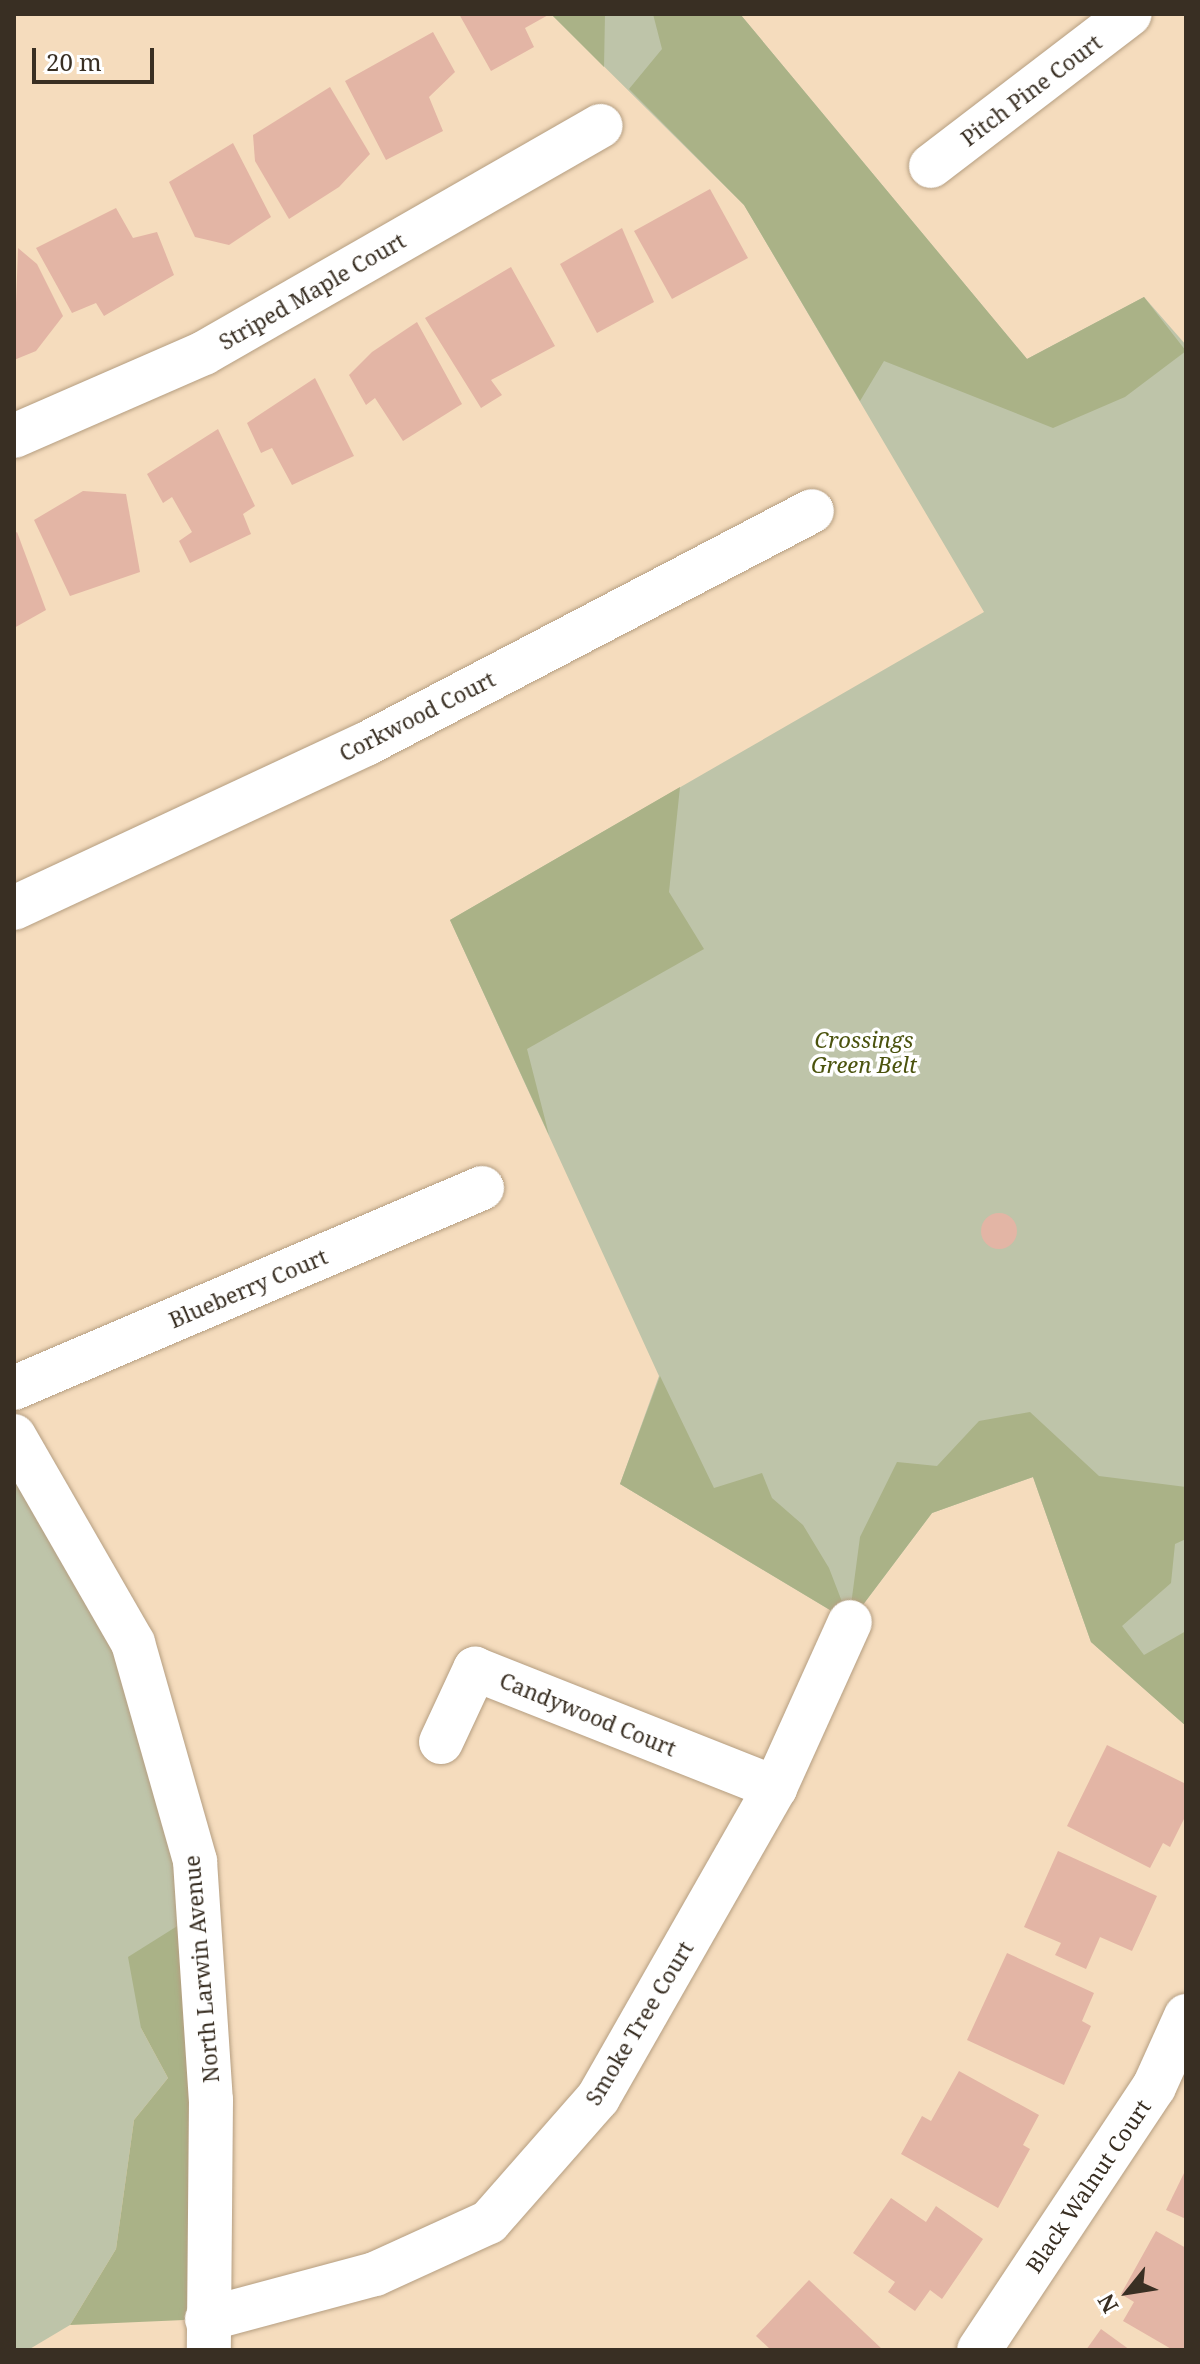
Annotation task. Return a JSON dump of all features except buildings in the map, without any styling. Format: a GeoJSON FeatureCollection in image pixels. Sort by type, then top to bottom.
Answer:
{"type":"FeatureCollection","features":[{"type":"Feature","properties":{"kind":"street","name":"Pitch Pine Court"},"geometry":{"type":"LineString","coordinates":[[931,166],[1130,14]]}},
{"type":"Feature","properties":{"kind":"street","name":"Striped Maple Court"},"geometry":{"type":"LineString","coordinates":[[14,436],[204,353],[601,126]]}},
{"type":"Feature","properties":{"kind":"street","name":"Corkwood Court"},"geometry":{"type":"LineString","coordinates":[[14,908],[366,744],[812,511]]}},
{"type":"Feature","properties":{"kind":"street","name":"Blueberry Court"},"geometry":{"type":"LineString","coordinates":[[14,1388],[482,1188]]}},
{"type":"Feature","properties":{"kind":"street","name":"North Larwin Avenue"},"geometry":{"type":"LineString","coordinates":[[14,1436],[133,1643],[195,1861],[211,2100],[208,2334]]}},
{"type":"Feature","properties":{"kind":"street","name":"Smoke Tree Court"},"geometry":{"type":"LineString","coordinates":[[208,2334],[375,2274],[489,2222],[598,2098],[775,1788],[850,1622]]}},
{"type":"Feature","properties":{"kind":"street","name":"Candywood Court"},"geometry":{"type":"LineString","coordinates":[[441,1742],[475,1669],[775,1788]]}},
{"type":"Feature","properties":{"kind":"street","name":"Black Walnut Court"},"geometry":{"type":"LineString","coordinates":[[979,2350],[1154,2087],[1186,2016]]}},
{"type":"Feature","properties":{"kind":"green space","name":"Crossings Green Belt"},"geometry":{"type":"Polygon","coordinates":[[[551,14],[740,14],[1027,359],[1144,297],[1186,345],[1186,1726],[1091,1642],[1033,1477],[932,1513],[850,1622],[620,1484],[659,1376],[450,920],[984,612],[744,205],[551,14]]]}},
{"type":"Feature","properties":{"kind":"green space"},"geometry":{"type":"Polygon","coordinates":[[[551,14],[605,14],[604,67],[551,14]]]}},
{"type":"Feature","properties":{"kind":"green space"},"geometry":{"type":"Polygon","coordinates":[[[653,14],[740,14],[1027,359],[1144,297],[1186,351],[1125,397],[1053,428],[884,361],[860,401],[744,205],[629,89],[662,49],[653,14]]]}},
{"type":"Feature","properties":{"kind":"green space"},"geometry":{"type":"Polygon","coordinates":[[[680,787],[669,892],[704,949],[527,1049],[549,1135],[450,920],[680,787]]]}},
{"type":"Feature","properties":{"kind":"green space"},"geometry":{"type":"Polygon","coordinates":[[[660,1376],[714,1488],[762,1473],[772,1498],[803,1525],[829,1568],[849,1620],[860,1537],[897,1462],[937,1466],[979,1421],[1030,1412],[1099,1476],[1186,1487],[1186,1539],[1175,1544],[1171,1583],[1122,1626],[1144,1655],[1186,1631],[1186,1726],[1091,1642],[1033,1477],[932,1513],[850,1622],[620,1484],[660,1376]]]}},
{"type":"Feature","properties":{"kind":"green space"},"geometry":{"type":"Polygon","coordinates":[[[14,1436],[133,1643],[198,1913],[141,2028],[168,2078],[134,2120],[116,2249],[70,2325],[28,2350],[14,2350],[14,1436]]]}},
{"type":"Feature","properties":{"kind":"green space"},"geometry":{"type":"Polygon","coordinates":[[[198,1913],[207,2319],[70,2325],[116,2249],[134,2120],[168,2078],[141,2028],[128,1957],[198,1913]]]}}]}
